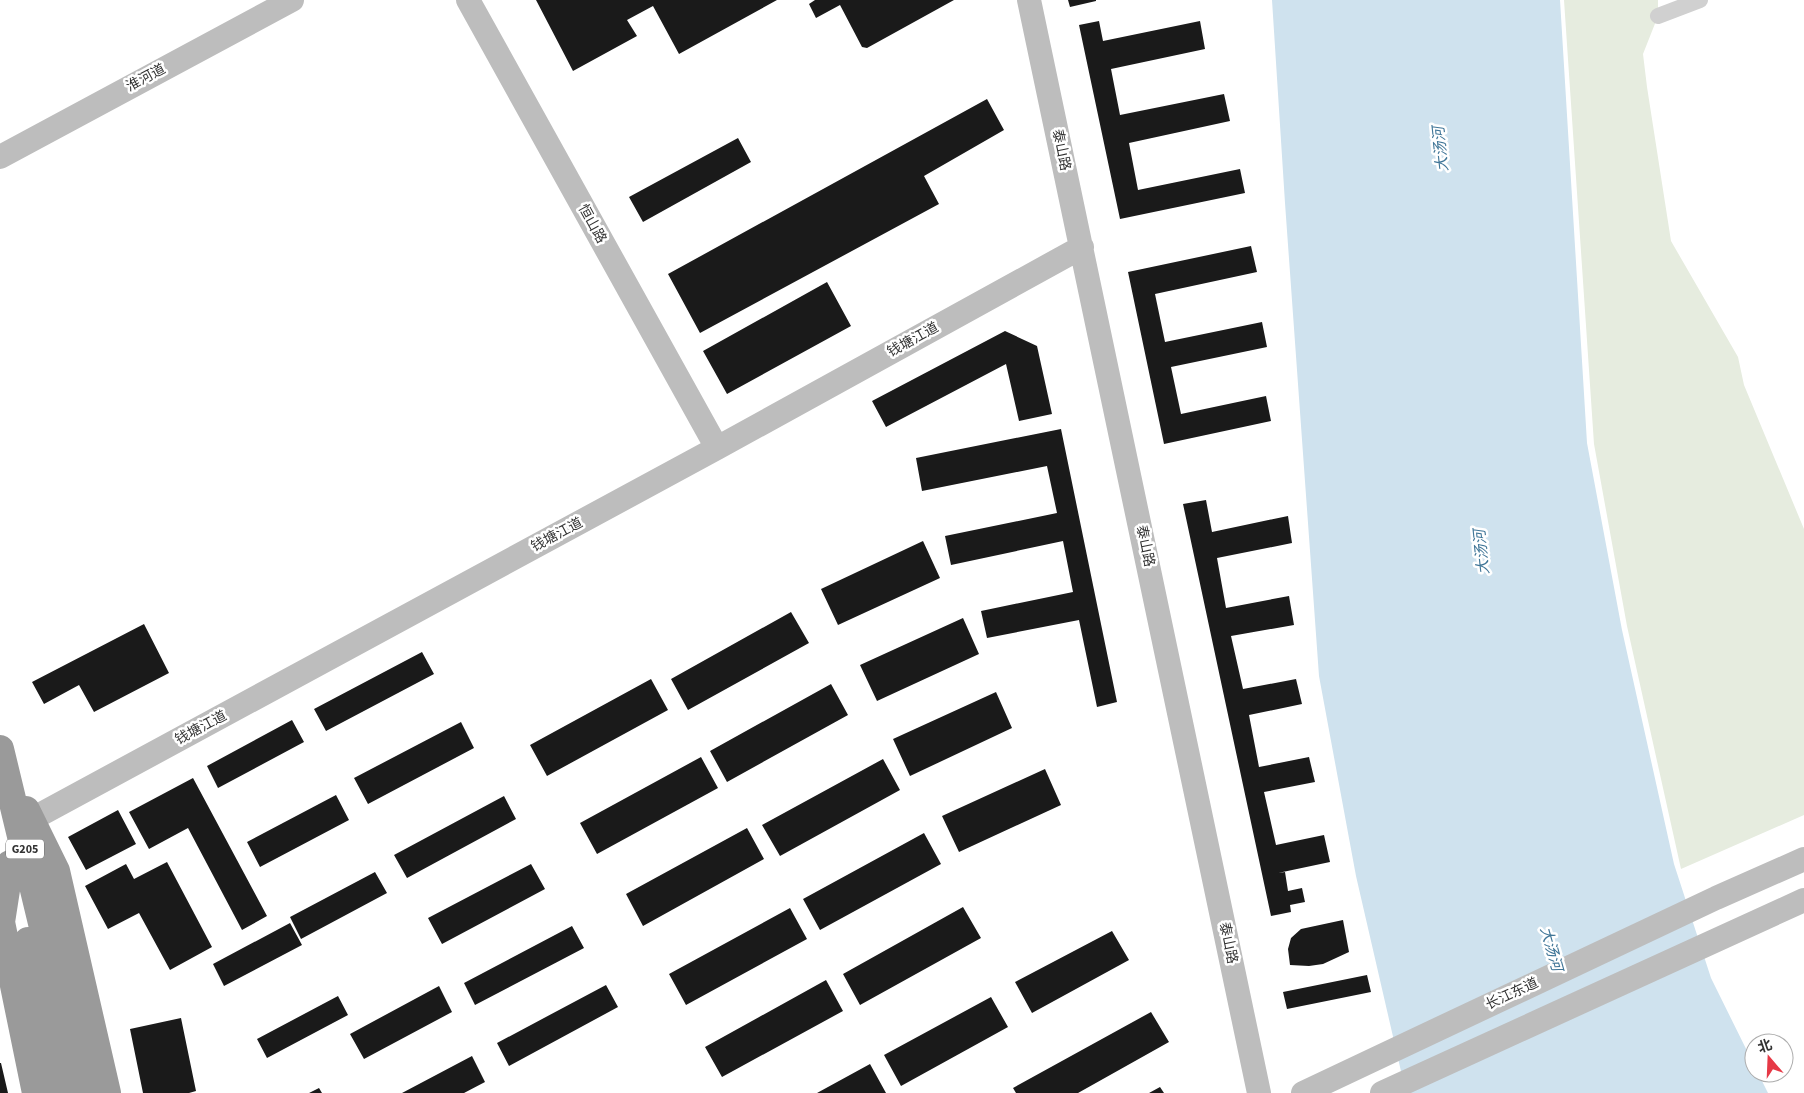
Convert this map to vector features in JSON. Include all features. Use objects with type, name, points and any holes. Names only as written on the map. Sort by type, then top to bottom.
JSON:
[{"type":"highway","points":[[3,761],[56,871],[107,1093]]},
{"type":"highway","name":"G205","points":[[3,761],[40,952],[56,1093]]},
{"type":"highway","name":"G205","points":[[0,823],[10,864],[40,952],[80,1093]]},
{"type":"highway","points":[[10,864],[1,922],[36,1093]]},
{"type":"street","name":"淮河道","points":[[0,157],[292,0]]},
{"type":"street","name":"恒山路","points":[[468,0],[717,448]]},
{"type":"street","name":"泰山路","points":[[1029,0],[1259,1093]]},
{"type":"street","points":[[1658,16],[1700,0]]},
{"type":"street","name":"钱塘江道","points":[[32,820],[717,448],[1082,247]]},
{"type":"street","name":"长江东道","points":[[1303,1093],[1716,898],[1804,859]]},
{"type":"street","points":[[1384,1092],[1804,900]]},
{"type":"shaded area","points":[[1564,0],[1658,0],[1658,16],[1643,54],[1671,241],[1738,357],[1744,385],[1804,529],[1804,815],[1681,869],[1627,626],[1594,444]]},
{"type":"water","name":"大汤河","points":[[1272,0],[1560,0],[1587,443],[1622,630],[1674,864],[1711,978],[1744,1045],[1744,1083],[1763,1083],[1768,1093],[1406,1093],[1356,876],[1319,676]]},
{"type":"building","points":[[536,0],[777,0],[679,54],[653,6],[627,20],[637,36],[573,71]]},
{"type":"building","points":[[815,0],[954,0],[867,48],[862,47],[840,5],[816,18],[809,4]]},
{"type":"building","points":[[1068,0],[1096,0],[1096,1],[1070,7]]},
{"type":"building","points":[[1099,21],[1103,41],[1200,21],[1205,49],[1111,69],[1120,115],[1224,94],[1230,121],[1129,143],[1138,190],[1240,169],[1245,193],[1120,219],[1079,25]]},
{"type":"building","points":[[987,99],[1004,130],[924,176],[939,204],[700,333],[668,274]]},
{"type":"building","points":[[738,138],[751,162],[643,222],[629,197]]},
{"type":"building","points":[[1251,246],[1257,272],[1155,294],[1165,342],[1262,322],[1267,347],[1171,367],[1181,414],[1266,396],[1271,421],[1164,444],[1128,272]]},
{"type":"building","points":[[827,282],[851,326],[727,394],[703,351]]},
{"type":"building","points":[[1005,331],[1037,346],[1052,414],[1019,421],[1006,364],[886,427],[872,401]]},
{"type":"building","points":[[1061,429],[1117,702],[1097,707],[1079,620],[987,638],[981,611],[1073,592],[1063,541],[951,565],[945,536],[1057,513],[1047,466],[922,491],[916,458]]},
{"type":"building","points":[[1206,500],[1212,532],[1288,516],[1292,543],[1217,558],[1226,608],[1289,596],[1294,625],[1231,636],[1243,689],[1296,679],[1302,704],[1249,715],[1259,767],[1309,757],[1315,782],[1264,792],[1276,845],[1324,835],[1330,862],[1278,873],[1285,872],[1288,891],[1302,888],[1305,902],[1290,905],[1291,912],[1271,916],[1183,504]]},
{"type":"building","points":[[923,541],[940,578],[838,625],[821,589]]},
{"type":"building","points":[[791,612],[809,643],[688,710],[671,679]]},
{"type":"building","points":[[963,618],[979,654],[877,701],[860,665]]},
{"type":"building","points":[[144,624],[169,673],[94,712],[79,685],[44,704],[32,682]]},
{"type":"building","points":[[422,652],[434,674],[326,731],[314,709]]},
{"type":"building","points":[[651,679],[668,710],[547,776],[530,745]]},
{"type":"building","points":[[831,684],[848,715],[727,782],[710,751]]},
{"type":"building","points":[[996,692],[1012,728],[910,776],[893,739]]},
{"type":"building","points":[[292,720],[304,742],[218,788],[207,766]]},
{"type":"building","points":[[461,722],[474,748],[368,804],[354,778]]},
{"type":"building","points":[[701,757],[718,788],[597,854],[580,823]]},
{"type":"building","points":[[883,759],[900,790],[780,856],[762,825]]},
{"type":"building","points":[[1045,769],[1061,805],[959,852],[942,816]]},
{"type":"building","points":[[193,778],[267,916],[242,930],[188,828],[149,849],[129,812]]},
{"type":"building","points":[[336,795],[349,820],[260,867],[247,842]]},
{"type":"building","points":[[504,796],[516,819],[407,878],[394,855]]},
{"type":"building","points":[[118,810],[136,844],[86,870],[68,837]]},
{"type":"building","points":[[747,828],[764,859],[643,926],[626,894]]},
{"type":"building","points":[[924,833],[941,864],[820,930],[803,899]]},
{"type":"building","points":[[167,862],[212,947],[170,970],[139,913],[108,929],[85,886],[126,864],[134,879]]},
{"type":"building","points":[[531,864],[545,889],[442,944],[428,918]]},
{"type":"building","points":[[375,872],[387,893],[301,939],[290,917]]},
{"type":"building","points":[[963,907],[981,938],[860,1005],[843,974]]},
{"type":"building","points":[[790,908],[807,939],[686,1005],[669,974]]},
{"type":"building","points":[[1343,920],[1349,952],[1323,964],[1309,966],[1290,965],[1288,949],[1291,938],[1301,929]]},
{"type":"building","points":[[290,923],[302,945],[224,986],[213,964]]},
{"type":"building","points":[[572,926],[584,948],[475,1005],[464,983]]},
{"type":"building","points":[[1112,931],[1129,960],[1032,1013],[1015,982]]},
{"type":"building","points":[[1367,975],[1371,992],[1287,1009],[1283,992]]},
{"type":"building","points":[[826,980],[843,1011],[722,1077],[705,1047]]},
{"type":"building","points":[[606,985],[618,1007],[509,1066],[497,1043]]},
{"type":"building","points":[[439,986],[452,1012],[364,1059],[350,1034]]},
{"type":"building","points":[[338,996],[348,1015],[267,1058],[257,1039]]},
{"type":"building","points":[[991,997],[1008,1027],[901,1086],[884,1055]]},
{"type":"building","points":[[1151,1012],[1169,1042],[1078,1093],[1016,1093],[1013,1088]]},
{"type":"building","points":[[181,1018],[196,1091],[189,1093],[143,1093],[130,1029]]},
{"type":"building","points":[[472,1056],[485,1082],[464,1093],[402,1093]]},
{"type":"building","points":[[1,1063],[8,1093],[0,1093]]},
{"type":"building","points":[[870,1064],[886,1093],[817,1093]]},
{"type":"building","points":[[1160,1087],[1164,1093],[1149,1093]]},
{"type":"building","points":[[319,1088],[322,1093],[309,1093]]}]
